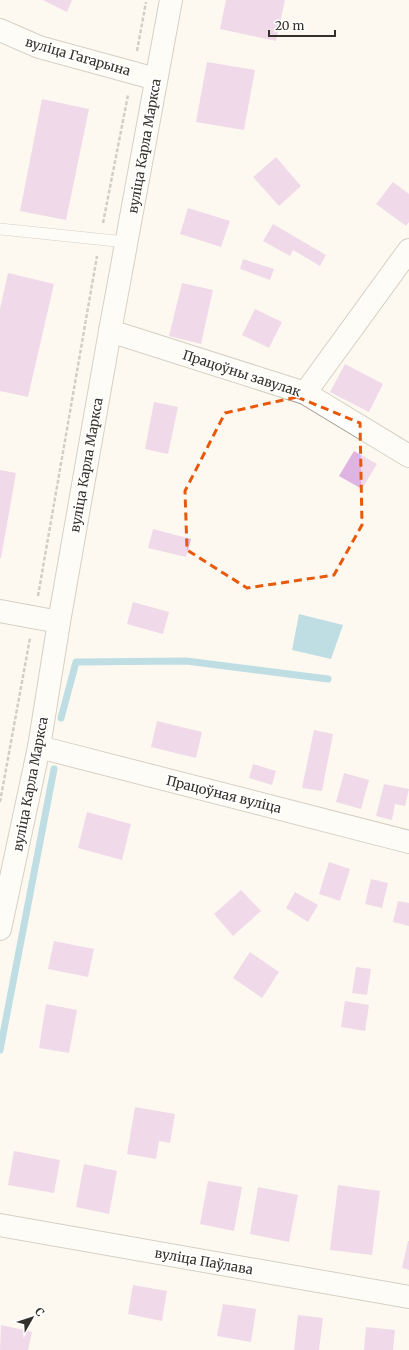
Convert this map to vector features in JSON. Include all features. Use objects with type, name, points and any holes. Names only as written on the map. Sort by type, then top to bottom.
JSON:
[{"type":"street","name":"вуліца Карла Маркса","points":[[0,929],[39,747],[59,622],[110,331],[171,0]]},
{"type":"street","name":"вуліца Гагарына","points":[[0,30],[40,47],[156,79]]},
{"type":"street","points":[[305,393],[409,250]]},
{"type":"street","name":"Працоўны завулак","points":[[110,331],[305,393],[409,456]]},
{"type":"street","points":[[0,611],[59,622]]},
{"type":"street","name":"Працоўная вуліца","points":[[39,747],[409,842]]},
{"type":"street","name":"вуліца Паўлава","points":[[0,1225],[409,1297]]},
{"type":"lane","points":[[0,228],[126,242]]},
{"type":"path","points":[[0,802],[100,239],[146,0]]},
{"type":"highlighted area","points":[[297,397],[360,423],[362,525],[334,575],[247,588],[187,550],[185,491],[225,413]]},
{"type":"water","points":[[299,614],[343,625],[331,659],[292,650]]},
{"type":"building","points":[[43,0],[72,0],[67,12]]},
{"type":"building","points":[[226,0],[285,0],[276,41],[220,29]]},
{"type":"building","points":[[207,62],[255,70],[244,130],[196,122]]},
{"type":"building","points":[[42,99],[89,109],[66,220],[20,211]]},
{"type":"building","points":[[276,157],[301,186],[279,206],[253,177]]},
{"type":"building","points":[[393,182],[409,194],[409,222],[406,226],[376,204]]},
{"type":"building","points":[[188,208],[230,221],[221,247],[180,234]]},
{"type":"building","points":[[273,224],[326,255],[320,266],[293,250],[290,256],[263,241]]},
{"type":"building","points":[[243,259],[274,269],[270,280],[240,269]]},
{"type":"building","points":[[8,273],[54,284],[28,397],[0,391],[0,309]]},
{"type":"building","points":[[182,283],[213,290],[201,344],[169,336]]},
{"type":"building","points":[[255,309],[282,322],[269,348],[242,335]]},
{"type":"building","points":[[345,364],[383,384],[369,412],[330,392]]},
{"type":"building","points":[[154,402],[178,407],[168,454],[145,449]]},
{"type":"building","points":[[354,451],[377,464],[362,489],[339,476]]},
{"type":"building","points":[[0,470],[16,473],[1,558],[0,558]]},
{"type":"building","points":[[153,529],[191,539],[186,557],[148,548]]},
{"type":"building","points":[[133,602],[169,612],[163,634],[127,624]]},
{"type":"building","points":[[157,721],[202,732],[196,758],[151,747]]},
{"type":"building","points":[[314,730],[333,734],[322,791],[302,788]]},
{"type":"building","points":[[253,764],[276,771],[272,785],[249,778]]},
{"type":"building","points":[[344,773],[369,780],[361,809],[336,802]]},
{"type":"building","points":[[384,784],[409,789],[405,806],[395,804],[392,820],[376,816]]},
{"type":"building","points":[[87,812],[131,824],[122,860],[78,848]]},
{"type":"building","points":[[329,862],[350,869],[340,901],[319,894]]},
{"type":"building","points":[[371,879],[388,883],[382,908],[365,904]]},
{"type":"building","points":[[241,890],[261,911],[233,936],[214,914]]},
{"type":"building","points":[[295,892],[318,905],[308,922],[286,908]]},
{"type":"building","points":[[398,901],[409,903],[409,926],[393,922]]},
{"type":"building","points":[[54,941],[94,949],[88,977],[48,969]]},
{"type":"building","points":[[250,952],[279,972],[262,998],[233,978]]},
{"type":"building","points":[[356,967],[371,969],[367,995],[352,993]]},
{"type":"building","points":[[345,1001],[369,1005],[365,1031],[341,1027]]},
{"type":"building","points":[[46,1004],[77,1010],[69,1053],[39,1048]]},
{"type":"building","points":[[135,1107],[175,1114],[170,1143],[159,1141],[156,1159],[127,1154]]},
{"type":"building","points":[[14,1151],[60,1160],[54,1193],[8,1185]]},
{"type":"building","points":[[84,1164],[117,1171],[109,1214],[76,1207]]},
{"type":"building","points":[[208,1181],[242,1187],[234,1231],[200,1224]]},
{"type":"building","points":[[338,1185],[380,1191],[372,1255],[330,1250]]},
{"type":"building","points":[[258,1187],[298,1195],[289,1242],[250,1234]]},
{"type":"building","points":[[409,1241],[409,1270],[402,1268]]},
{"type":"building","points":[[133,1285],[167,1291],[162,1321],[128,1314]]},
{"type":"building","points":[[223,1304],[256,1309],[251,1342],[217,1336]]},
{"type":"building","points":[[298,1315],[323,1318],[319,1350],[294,1350]]},
{"type":"building","points":[[1,1325],[32,1332],[28,1350],[0,1350]]},
{"type":"building","points":[[366,1327],[395,1330],[393,1350],[364,1350]]},
{"type":"waterway","points":[[61,718],[76,662],[186,661],[328,679]]},
{"type":"waterway","points":[[0,1050],[54,769]]}]
